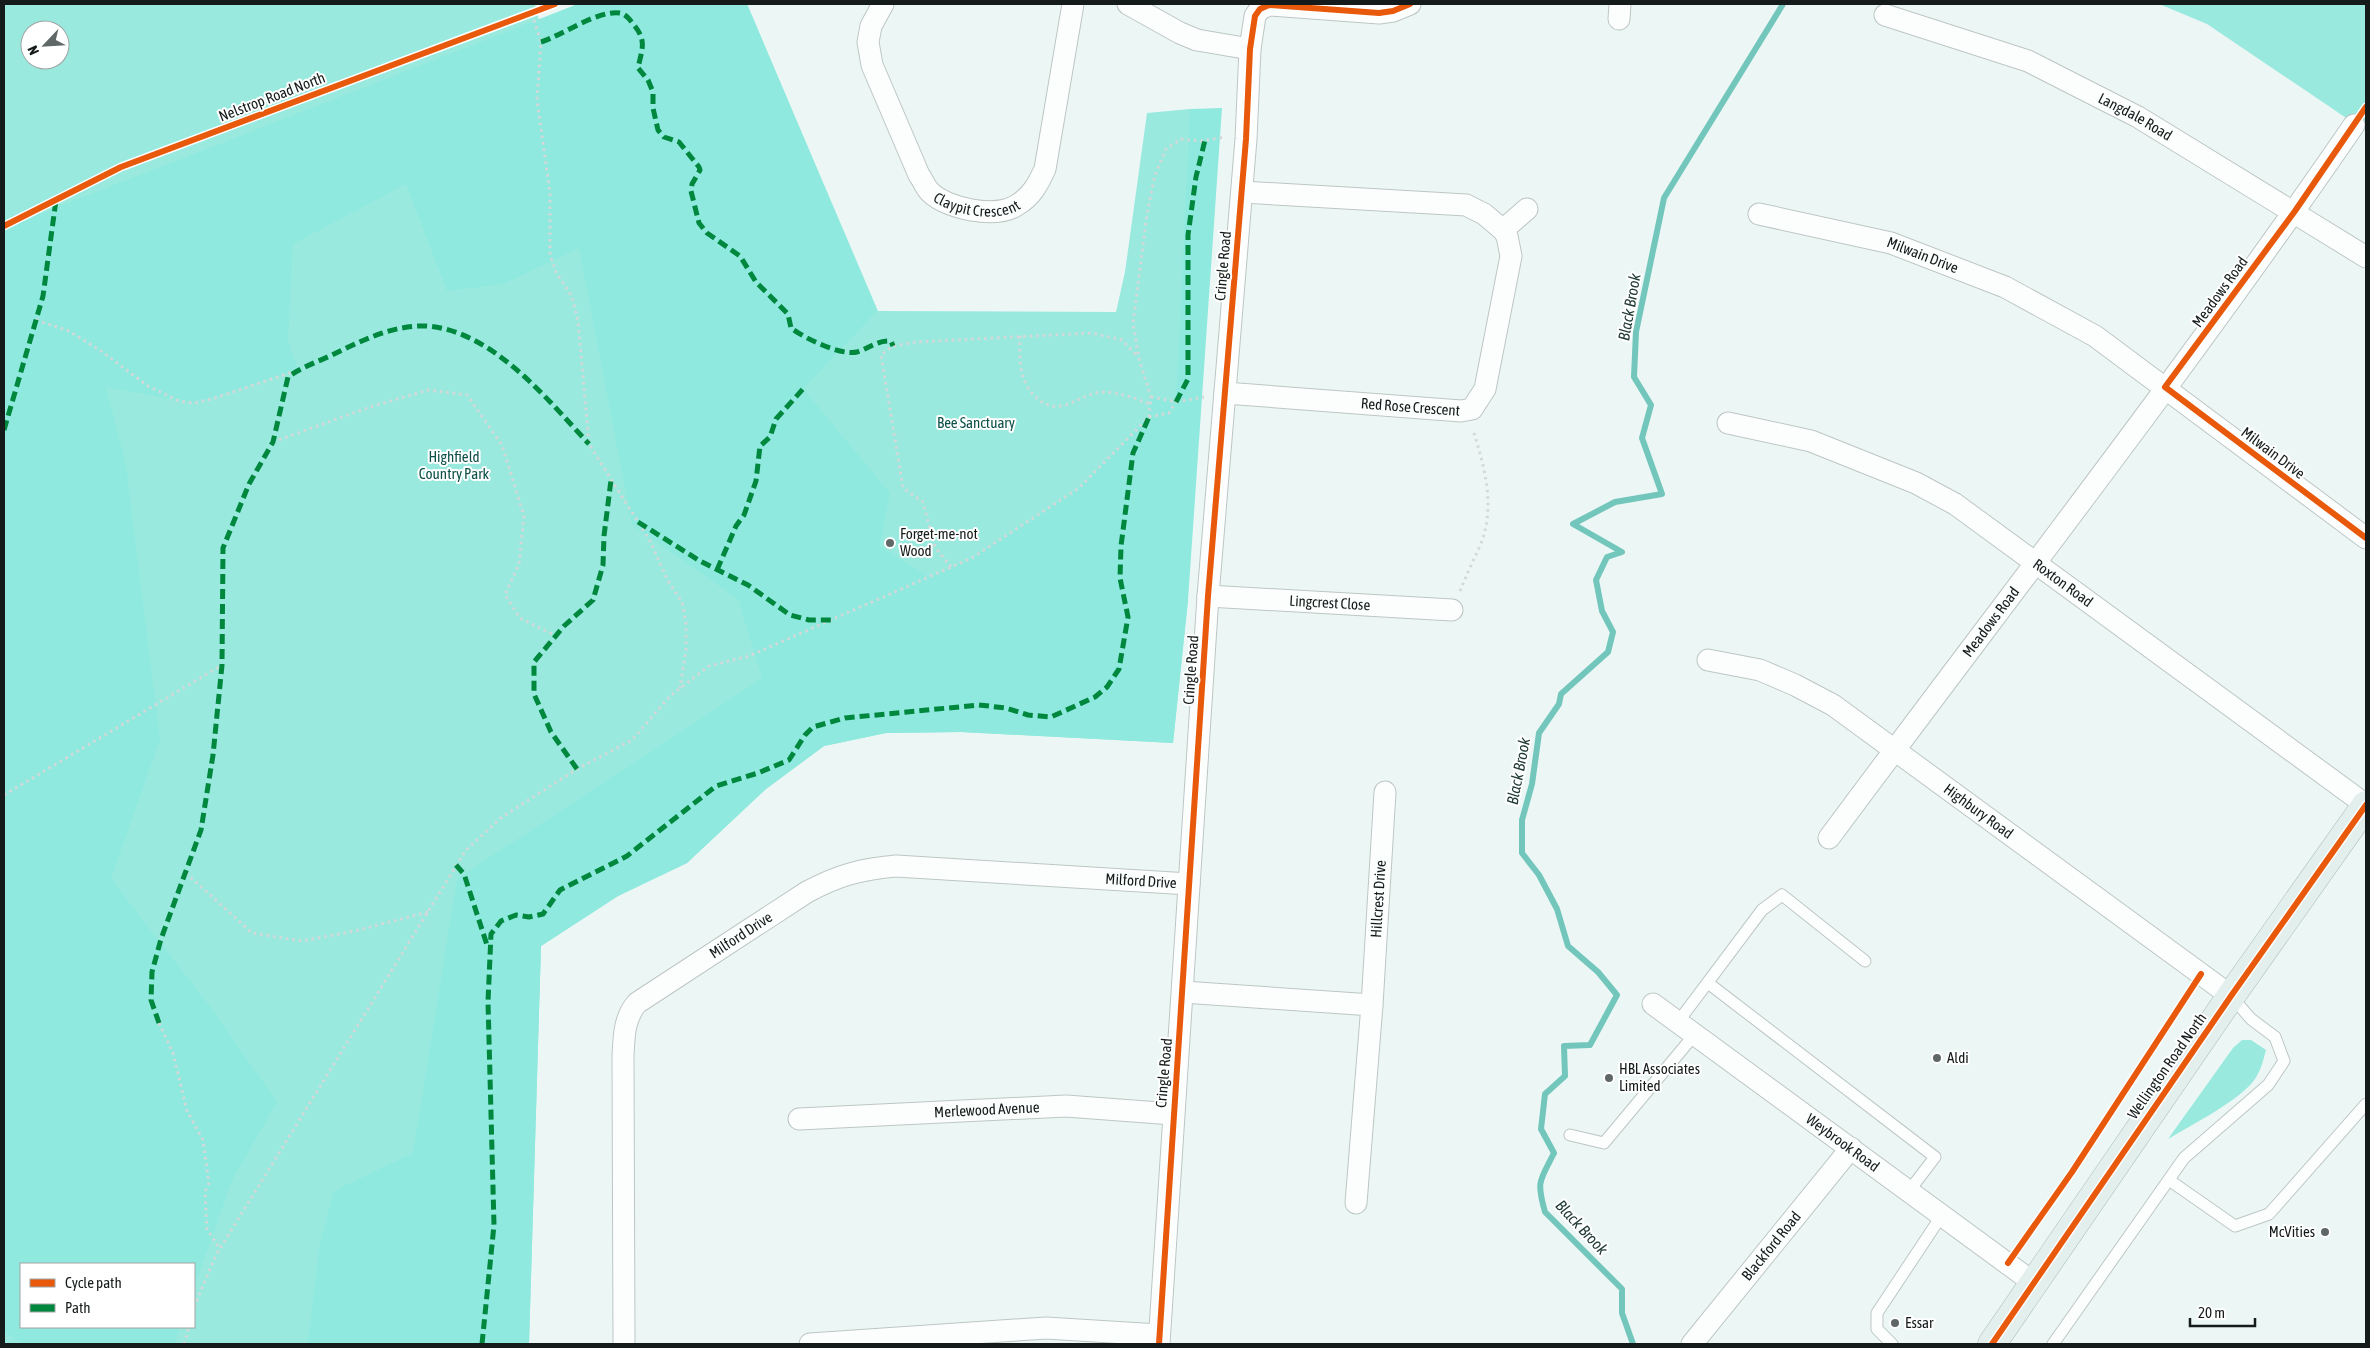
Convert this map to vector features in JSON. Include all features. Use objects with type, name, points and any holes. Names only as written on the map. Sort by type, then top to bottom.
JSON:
[{"type":"highway","name":"Wellington Road North","points":[[1992,1344],[2231,996],[2366,805]]},
{"type":"street","name":"Claypit Crescent","points":[[883,4],[871,26],[868,42],[872,64],[919,175],[929,191],[947,204],[970,210],[1002,211],[1016,206],[1027,198],[1037,186],[1045,169],[1072,4]]},
{"type":"street","points":[[1128,4],[1188,36],[1250,49]]},
{"type":"street","name":"Cringle Road","points":[[1159,1339],[1208,596],[1215,395],[1242,192],[1250,49],[1255,16],[1260,9],[1269,5],[1379,13],[1393,11],[1410,4]]},
{"type":"street","name":"Langdale Road","points":[[1886,14],[2028,61],[2138,117],[2366,257]]},
{"type":"street","name":"Meadows Road","points":[[1830,838],[2294,212],[2354,125]]},
{"type":"street","points":[[1242,192],[1466,205],[1484,214],[1504,230],[1527,209]]},
{"type":"street","name":"Milwain Drive","points":[[1759,214],[1891,243],[2005,287],[2095,336],[2366,538]]},
{"type":"street","name":"Red Rose Crescent","points":[[1215,395],[1472,409],[1485,389],[1511,256],[1504,230]]},
{"type":"street","name":"Roxton Road","points":[[1728,423],[1811,440],[1916,482],[1955,504],[2366,805]]},
{"type":"street","name":"Lingcrest Close","points":[[1208,596],[1452,610]]},
{"type":"street","name":"Highbury Road","points":[[1708,660],[1760,670],[1834,705],[2231,996]]},
{"type":"street","name":"Hillcrest Drive","points":[[1356,1203],[1372,1005],[1385,792]]},
{"type":"street","name":"Milford Drive","points":[[624,1344],[623,1056],[624,1034],[629,1012],[637,1003],[807,892],[836,877],[865,868],[896,866],[1190,884]]},
{"type":"street","points":[[1183,992],[1372,1005]]},
{"type":"street","name":"Weybrook Road","points":[[1652,1004],[2034,1283]]},
{"type":"street","name":"Merlewood Avenue","points":[[799,1119],[1066,1106],[1174,1114]]},
{"type":"street","name":"Blackford Road","points":[[1692,1344],[1851,1148]]},
{"type":"street","points":[[810,1344],[1046,1328],[1159,1339]]},
{"type":"lane","points":[[1570,1135],[1604,1143],[1687,1028],[1708,983],[1762,910],[1782,895],[1865,961]]},
{"type":"lane","points":[[1708,983],[1935,1157],[1909,1191]]},
{"type":"lane","points":[[2053,1344],[2184,1158],[2268,1084],[2284,1061],[2275,1036],[2252,1019],[2231,996]]},
{"type":"lane","points":[[2169,1180],[2235,1226],[2269,1214],[2366,1104]]},
{"type":"lane","points":[[1892,1344],[1877,1329],[1877,1313],[1942,1215]]},
{"type":"path","points":[[523,17],[540,10]]},
{"type":"path","points":[[532,14],[541,42],[537,100],[550,193],[550,255],[556,272],[572,297],[578,321],[589,444],[650,541],[668,581],[682,602],[686,651],[680,689]]},
{"type":"path","points":[[1148,417],[1150,397],[1133,323],[1147,214],[1155,175],[1166,150],[1181,139],[1246,139]]},
{"type":"path","points":[[36,320],[69,331],[101,351],[148,386],[179,401],[194,403],[215,398],[298,370]]},
{"type":"path","points":[[952,567],[935,547],[923,502],[903,488],[881,355],[893,346],[917,342],[1091,333],[1122,340],[1140,360]]},
{"type":"path","points":[[1020,336],[1023,375],[1034,396],[1044,405],[1053,407],[1065,405],[1086,395],[1104,392],[1124,395],[1150,404]]},
{"type":"path","points":[[272,442],[370,407],[428,390],[467,395],[502,445],[524,516],[520,564],[505,595],[520,618],[556,636]]},
{"type":"path","points":[[1150,397],[1176,402],[1215,395]]},
{"type":"path","points":[[195,1305],[220,1249],[466,850],[502,817],[577,769],[632,740],[670,696],[709,666],[749,656],[972,558],[1079,488],[1148,417],[1169,413],[1176,402]]},
{"type":"path","points":[[1452,610],[1480,545],[1488,503],[1485,471],[1468,410]]},
{"type":"path","points":[[4,795],[222,665]]},
{"type":"path","points":[[186,873],[252,933],[302,940],[355,931],[428,912]]},
{"type":"path","points":[[159,1023],[173,1053],[187,1111],[203,1140],[209,1183],[206,1192],[207,1230],[220,1249]]},
{"type":"path","points":[[184,1344],[189,1328]]},
{"type":"green space","name":"Highfield Country Park","points":[[4,4],[535,4],[539,20],[578,4],[747,4],[878,311],[1116,312],[1125,272],[1147,113],[1190,109],[1188,600],[1173,743],[961,732],[886,733],[824,746],[766,789],[687,863],[618,896],[541,946],[529,1344],[4,1344]]},
{"type":"green space","points":[[2159,4],[2366,4],[2366,127],[2364,130],[2207,24]]},
{"type":"green space","points":[[2242,1040],[2251,1040],[2266,1050],[2255,1079],[2228,1103],[2168,1139],[2233,1048]]},
{"type":"shaded area","points":[[578,4],[747,4],[877,311],[803,389],[890,493],[880,546],[929,577],[972,558],[1079,488],[1148,417],[1151,397],[1176,402],[1190,109],[1222,108],[1188,600],[1173,743],[961,732],[886,733],[824,746],[766,789],[687,863],[618,896],[541,946],[529,1344],[308,1344],[319,1247],[334,1191],[413,1153],[457,879],[762,678],[738,599],[632,525],[579,248],[503,284],[447,291],[406,184],[293,244],[288,341],[298,370],[194,403],[106,387],[126,465],[160,739],[111,879],[208,1004],[277,1102],[232,1180],[195,1285],[195,1263],[20,1263],[20,1328],[180,1328],[174,1344],[22,1344],[4,1332],[4,228]]},
{"type":"waterway","name":"Black Brook","points":[[1633,1344],[1622,1313],[1622,1289],[1545,1212],[1542,1201],[1541,1181],[1554,1153],[1541,1129],[1545,1094],[1565,1076],[1564,1046],[1590,1045],[1617,995],[1598,972],[1568,946],[1557,909],[1539,875],[1522,853],[1522,820],[1532,784],[1539,733],[1559,704],[1561,694],[1608,652],[1613,632],[1602,611],[1596,580],[1607,557],[1622,552],[1573,524],[1615,502],[1662,494],[1642,438],[1651,405],[1634,377],[1636,332],[1664,198],[1783,4]]},
{"type":"marked path","points":[[541,42],[601,15],[620,13],[626,16],[641,36],[642,50],[638,68],[648,80],[653,92],[653,108],[658,130],[664,137],[679,142],[699,167],[700,170],[692,184],[691,191],[699,223],[707,233],[740,256],[756,282],[788,314],[791,328],[797,332],[833,349],[850,353],[886,341],[891,341],[893,346]]},
{"type":"marked path","points":[[1176,402],[1188,379],[1188,235],[1196,177],[1205,140]]},
{"type":"marked path","points":[[4,430],[43,296],[56,200]]},
{"type":"marked path","points":[[159,1023],[151,1000],[152,972],[161,939],[201,830],[213,755],[222,665],[223,548],[249,484],[273,442],[288,377],[304,367],[354,344],[389,331],[413,326],[450,330],[496,353],[536,388],[589,444]]},
{"type":"marked path","points":[[717,570],[736,526],[744,515],[756,481],[760,446],[770,437],[776,419],[803,389]]},
{"type":"marked path","points":[[482,1344],[494,1225],[488,1002],[491,934],[501,921],[516,915],[529,917],[543,914],[560,890],[627,856],[716,786],[758,773],[789,760],[805,735],[813,727],[845,718],[979,705],[1006,708],[1028,715],[1051,717],[1095,697],[1107,687],[1119,669],[1128,617],[1120,578],[1121,546],[1133,453],[1149,417]]},
{"type":"marked path","points":[[577,769],[551,732],[534,694],[534,662],[564,626],[593,600],[603,565],[604,536],[611,480]]},
{"type":"marked path","points":[[638,522],[700,561],[748,585],[790,615],[809,620],[831,620]]},
{"type":"marked path","points":[[456,865],[464,874],[488,948]]},
{"type":"cycle path","name":"Nelstrop Road North","points":[[4,226],[121,167],[555,4]]},
{"type":"cycle path","points":[[1159,1344],[1208,596],[1246,139],[1250,49],[1255,16],[1260,9],[1269,5],[1379,13],[1393,11],[1410,4]]},
{"type":"cycle path","points":[[2366,107],[2295,211],[2165,387],[2366,538]]},
{"type":"cycle path","points":[[1992,1344],[2231,996],[2366,805]]},
{"type":"cycle path","points":[[2008,1263],[2072,1172],[2201,974]]},
{"type":"place","name":"Forget-me-not Wood","points":[[890,543]]},
{"type":"place","name":"Aldi","points":[[1937,1058]]},
{"type":"place","name":"HBL Associates Limited","points":[[1609,1078]]},
{"type":"place","name":"McVities","points":[[2325,1232]]},
{"type":"place","name":"Essar","points":[[1895,1323]]},
{"type":"park label","name":"Bee Sanctuary","points":[[976,423]]}]
